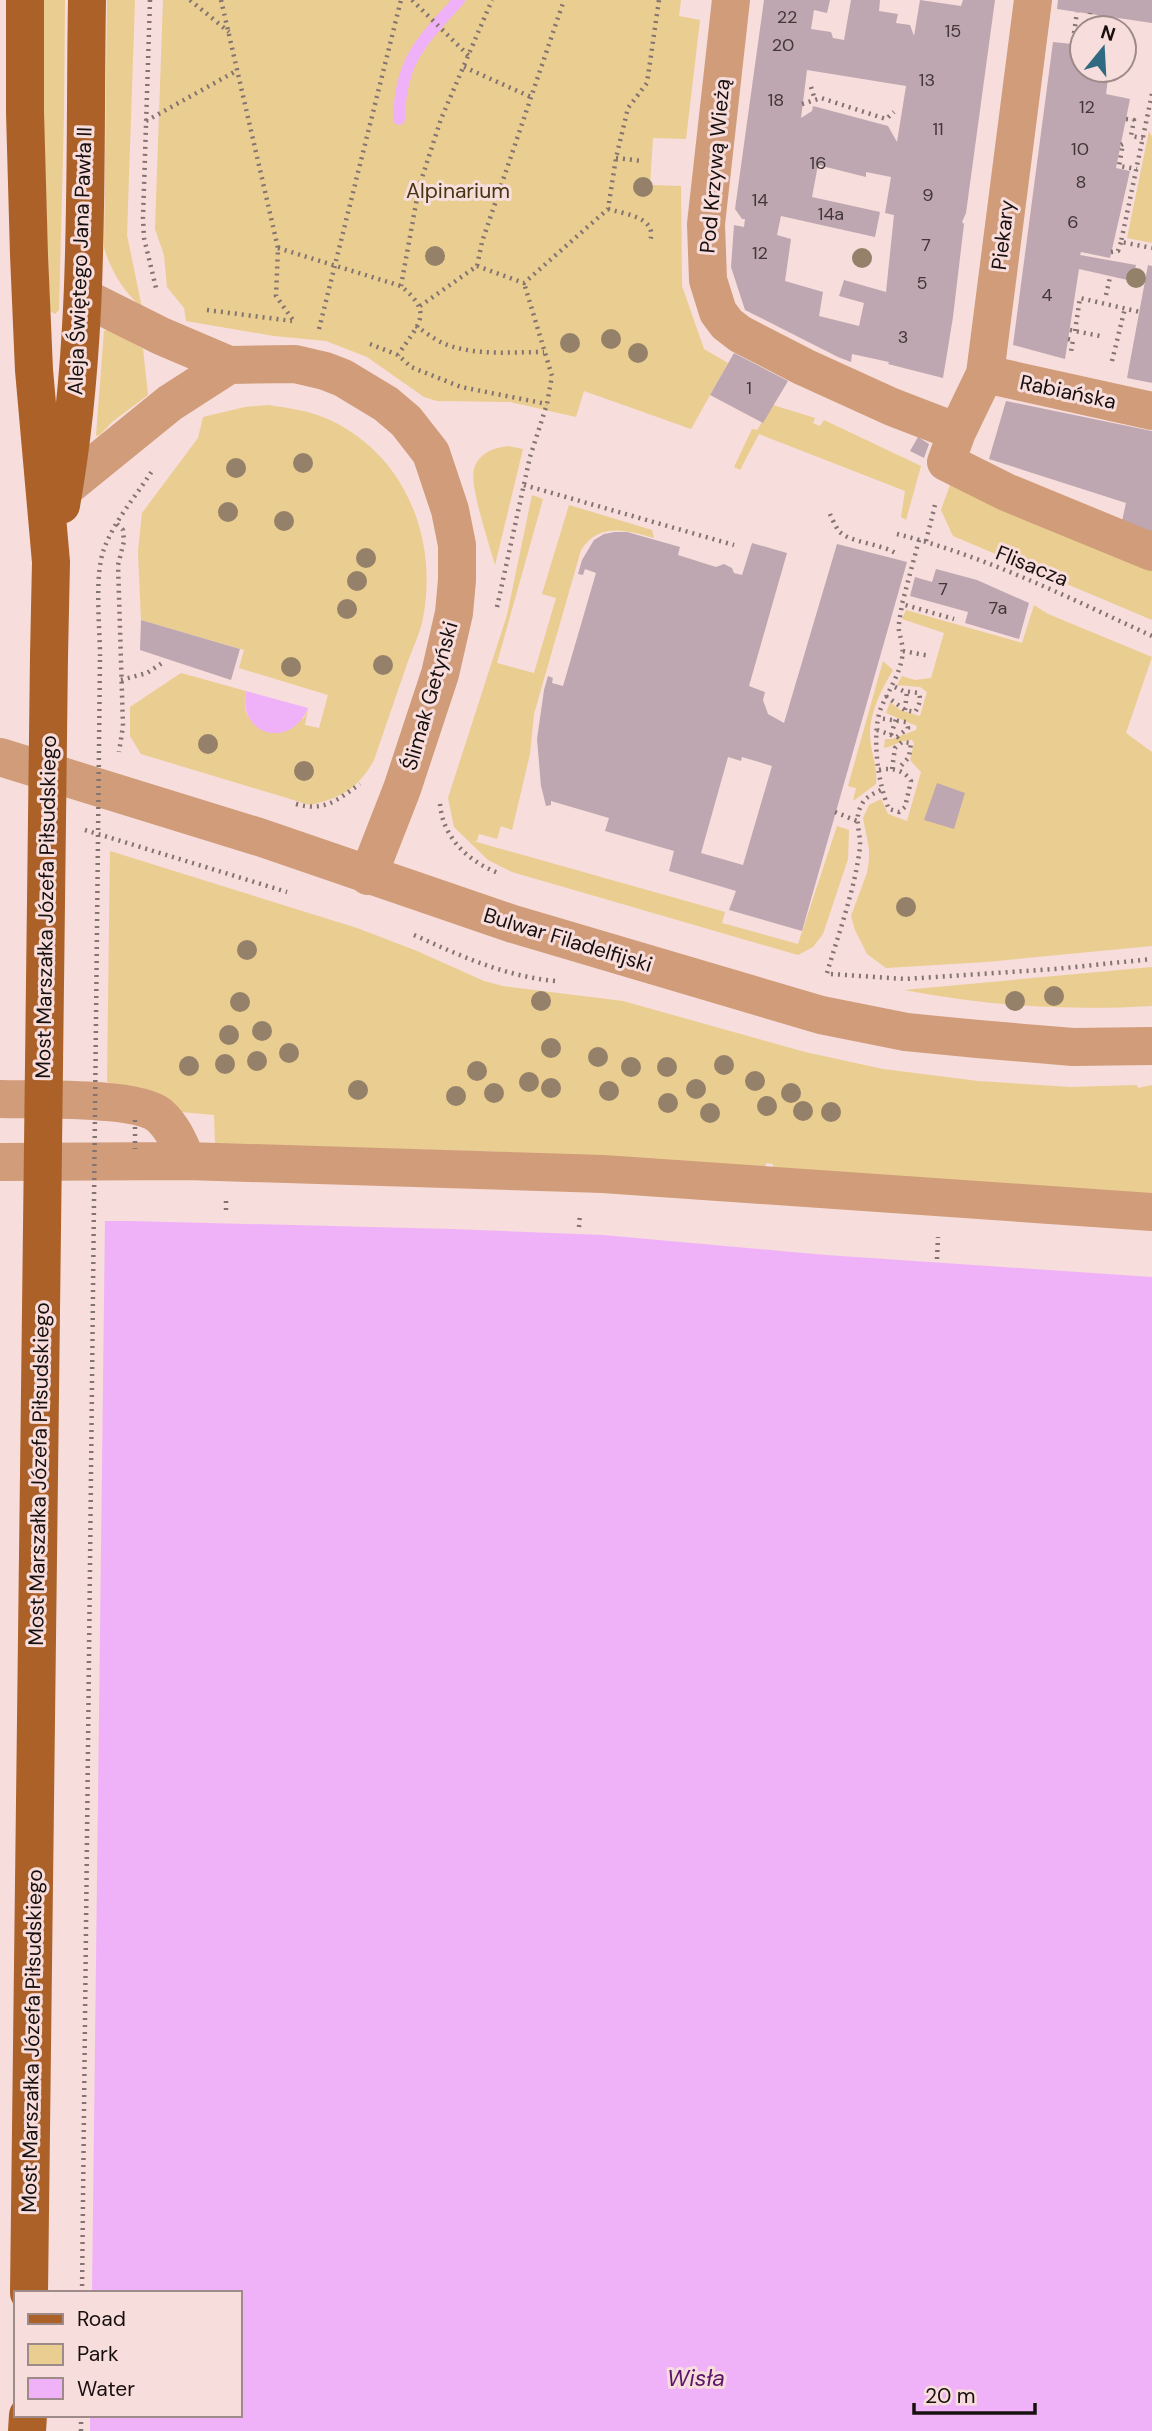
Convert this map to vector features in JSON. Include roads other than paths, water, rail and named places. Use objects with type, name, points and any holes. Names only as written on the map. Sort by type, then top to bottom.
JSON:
[{"type":"main road","name":"Aleja Świętego Jana Pawła II","points":[[25,0],[25,112],[34,370],[51,562],[49,656]]},
{"type":"main road","name":"Aleja Świętego Jana Pawła II","points":[[51,562],[64,489],[79,367],[83,297],[87,0]]},
{"type":"main road","name":"Most Marszałka Józefa Piłsudskiego","points":[[29,2291],[49,656]]},
{"type":"street","name":"Pod Krzywą Wieżą","points":[[731,0],[706,225],[708,280],[718,312],[727,324],[740,334],[804,368],[892,407],[947,462],[1006,492],[1152,552]]},
{"type":"street","name":"Piekary","points":[[947,462],[985,374],[1033,0]]},
{"type":"street","name":"Ślimak Getyński","points":[[83,297],[229,365],[295,364],[334,374],[360,386],[386,404],[406,421],[431,453],[450,510],[457,545],[454,613],[440,674],[402,789],[368,876]]},
{"type":"street","points":[[64,489],[170,402],[229,365]]},
{"type":"street","name":"Rabiańska","points":[[985,374],[1152,411]]},
{"type":"street","name":"Bulwar Filadelfijski","points":[[0,758],[259,837],[526,928],[821,1015],[906,1032],[978,1039],[1073,1047],[1152,1046]]},
{"type":"street","points":[[0,1098],[123,1102],[149,1109],[167,1124],[187,1161]]},
{"type":"street","points":[[0,1162],[187,1161],[603,1174],[1152,1212]]},
{"type":"water","points":[[246,691],[308,708],[300,721],[290,729],[279,733],[267,732],[249,719],[245,706]]},
{"type":"water","name":"Wisła","points":[[0,1221],[130,1221],[603,1235],[826,1255],[1152,1277],[1152,2431],[0,2431]]},
{"type":"waterway","points":[[399,119],[400,99],[409,66],[424,40],[459,0]]},
{"type":"park label","name":"Alpinarium","points":[[458,191]]}]
